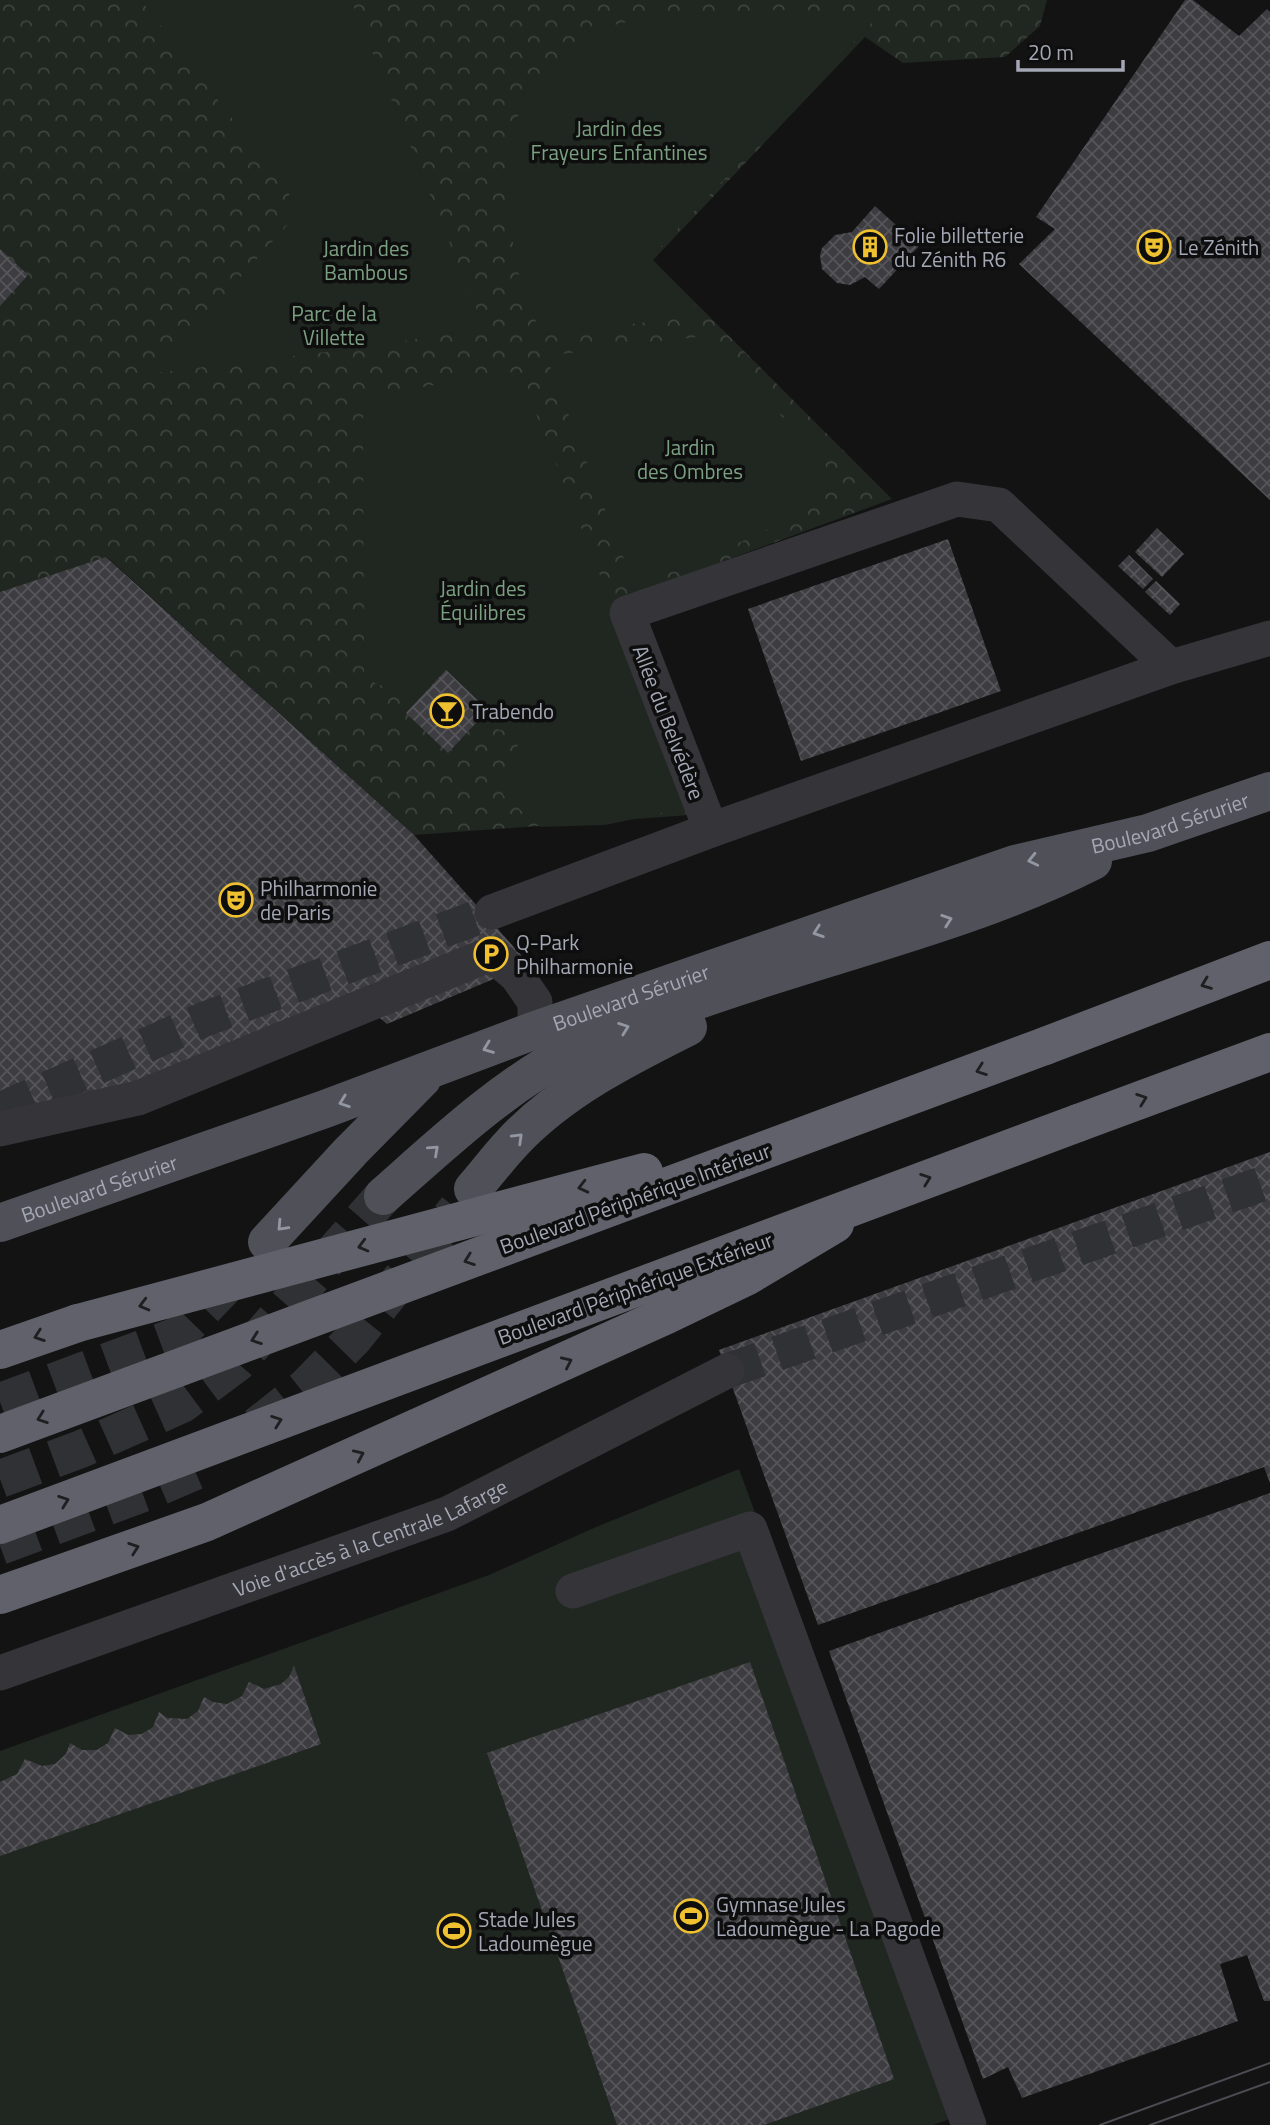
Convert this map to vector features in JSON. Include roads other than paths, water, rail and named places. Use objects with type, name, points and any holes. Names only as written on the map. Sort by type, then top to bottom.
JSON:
[{"type":"highway","name":"Boulevard Périphérique Intérieur","points":[[0,1434],[1270,960]]},
{"type":"highway","name":"Boulevard Périphérique Extérieur","points":[[0,1525],[1270,1052]]},
{"type":"highway","points":[[0,1350],[78,1323],[520,1203],[839,1122]]},
{"type":"highway","points":[[0,1595],[207,1522],[530,1379],[746,1277],[882,1196]]},
{"type":"main road","name":"Boulevard Sérurier","points":[[0,1223],[535,1030],[1015,864],[1148,834],[1270,791]]},
{"type":"main road","points":[[383,1196],[462,1126],[537,1072],[573,1050],[718,993],[883,942],[1045,885],[1148,834]]},
{"type":"main road","points":[[473,1189],[513,1142],[549,1110],[624,1059],[714,1014],[883,942]]},
{"type":"main road","points":[[267,1242],[430,1070]]},
{"type":"lane","name":"Allée du Belvédère","points":[[711,830],[627,613],[957,499],[999,505],[1171,667]]},
{"type":"lane","points":[[492,912],[711,830],[1171,667],[1270,638]]},
{"type":"lane","points":[[0,1129],[138,1098],[491,954],[517,976],[535,1002],[535,1030]]},
{"type":"lane","points":[[0,1110],[138,1098]]},
{"type":"lane","name":"Voie d'accès à la Centrale Lafarge","points":[[0,1673],[447,1514],[727,1371]]},
{"type":"lane","points":[[573,1591],[750,1530],[969,2125]]},
{"type":"tunnel","points":[[0,1110],[205,1019],[492,912]]},
{"type":"tunnel","points":[[727,1371],[1270,1181]]},
{"type":"tunnel","points":[[0,1479],[81,1449],[182,1404],[237,1363],[383,1196]]},
{"type":"tunnel","points":[[257,1426],[305,1388],[354,1338],[457,1209]]},
{"type":"tunnel","points":[[0,1402],[177,1336],[239,1272]]},
{"type":"tunnel","points":[[0,1546],[151,1490],[207,1466]]},
{"type":"tram line","points":[[1100,2125],[1270,2063]]},
{"type":"tram line","points":[[1150,2125],[1270,2082]]},
{"type":"place","name":"Folie billetterie du Zénith R6","points":[[870,247]]},
{"type":"place","name":"Le Zénith","points":[[1154,247]]},
{"type":"place","name":"Trabendo","points":[[447,711]]},
{"type":"place","name":"Philharmonie de Paris","points":[[236,900]]},
{"type":"place","name":"Q-Park Philharmonie","points":[[491,954]]},
{"type":"place","name":"Gymnase Jules Ladoumègue - La Pagode","points":[[691,1916]]},
{"type":"place","name":"Stade Jules Ladoumègue","points":[[454,1931]]},
{"type":"park label","name":"Jardin des Frayeurs Enfantines","points":[[619,140]]},
{"type":"park label","name":"Jardin des Bambous","points":[[366,260]]},
{"type":"park label","name":"Parc de la Villette","points":[[334,325]]},
{"type":"park label","name":"Jardin des Ombres","points":[[690,459]]},
{"type":"park label","name":"Jardin des Équilibres","points":[[483,600]]}]
